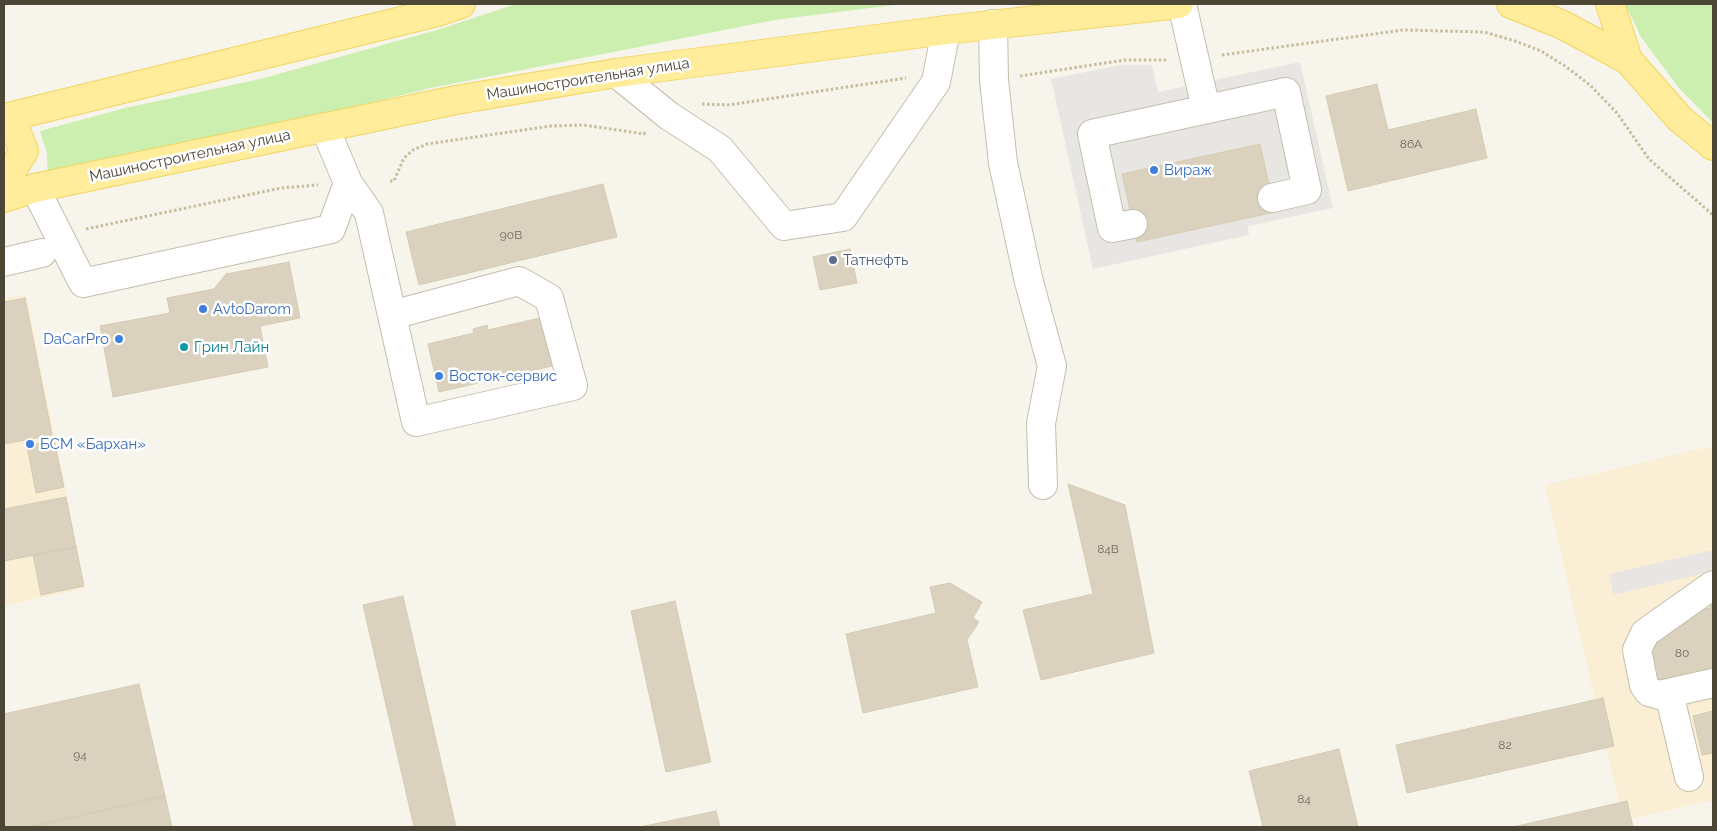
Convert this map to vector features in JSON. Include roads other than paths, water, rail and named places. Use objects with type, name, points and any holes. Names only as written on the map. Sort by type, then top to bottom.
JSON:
[{"type":"main road","points":[[4,118],[461,4]]},
{"type":"main road","name":"Машиностроительная улица","points":[[4,198],[35,188],[456,100],[616,74],[946,30],[1181,4]]},
{"type":"main road","points":[[1512,4],[1563,25],[1628,60],[1680,119],[1713,146]]},
{"type":"main road","points":[[1610,4],[1628,60]]},
{"type":"main road","points":[[4,129],[16,131],[24,151],[4,183]]},
{"type":"lane","points":[[1181,4],[1206,109]]},
{"type":"lane","points":[[993,24],[994,80],[1003,163],[1030,282],[1052,366],[1041,422],[1043,485]]},
{"type":"lane","points":[[616,74],[669,116],[720,149],[784,226],[843,217],[936,82],[946,30]]},
{"type":"lane","points":[[1133,224],[1112,228],[1092,134],[1286,92],[1307,190],[1272,198]]},
{"type":"lane","points":[[325,128],[348,183],[369,213],[416,422],[573,386],[549,298],[519,281],[392,315]]},
{"type":"lane","points":[[35,188],[83,283],[331,229],[348,183]]},
{"type":"lane","points":[[4,262],[42,254]]},
{"type":"lane","points":[[1713,585],[1645,633],[1639,643],[1637,658],[1644,685],[1649,692],[1655,695],[1713,683]]},
{"type":"lane","points":[[1669,693],[1688,777]]},
{"type":"place","name":"Вираж","points":[[1154,170]]},
{"type":"place","name":"Татнефть","points":[[833,260]]},
{"type":"place","name":"AvtoDarom","points":[[203,309]]},
{"type":"place","name":"DaCarPro","points":[[119,339]]},
{"type":"place","name":"Грин Лайн","points":[[184,347]]},
{"type":"place","name":"Восток-сервис","points":[[439,376]]},
{"type":"place","name":"БСМ «Бархан»","points":[[30,444]]}]
